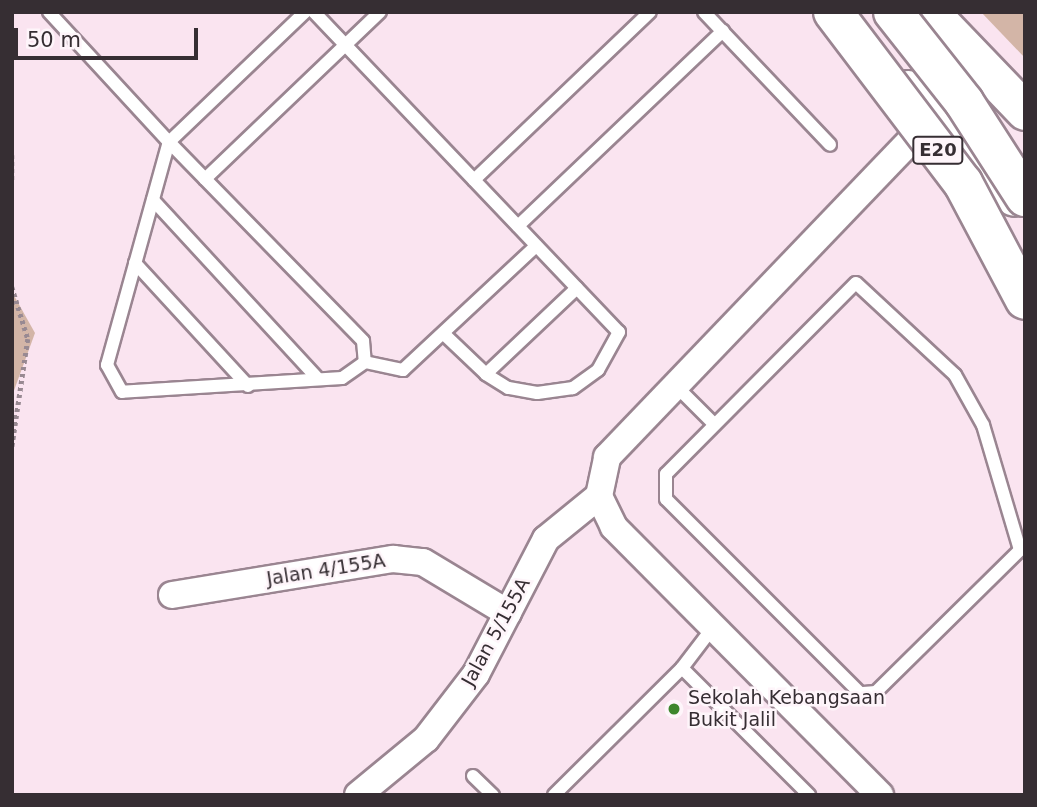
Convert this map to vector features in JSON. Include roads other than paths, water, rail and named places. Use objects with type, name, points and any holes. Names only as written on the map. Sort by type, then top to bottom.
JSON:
[{"type":"highway","name":"E20","points":[[833,12],[963,183],[1025,300]]},
{"type":"highway","name":"E20","points":[[893,12],[964,102],[1025,197]]},
{"type":"main road","points":[[833,12],[1025,208]]},
{"type":"main road","points":[[930,12],[1025,111]]},
{"type":"street","points":[[880,795],[614,527],[599,496],[607,457],[981,66]]},
{"type":"street","name":"Jalan 5/155A","points":[[358,795],[426,739],[476,674],[546,539],[599,496]]},
{"type":"street","name":"Jalan 4/155A","points":[[173,595],[393,559],[422,562],[508,613]]},
{"type":"lane","points":[[49,12],[169,142],[363,341],[365,362]]},
{"type":"lane","points":[[304,12],[169,142],[107,365],[122,392],[342,378],[365,362],[403,370],[536,246]]},
{"type":"lane","points":[[314,12],[619,332],[597,370],[573,388],[537,393],[508,388],[486,374],[443,333]]},
{"type":"lane","points":[[205,179],[380,12]]},
{"type":"lane","points":[[474,180],[650,12]]},
{"type":"lane","points":[[704,12],[830,145]]},
{"type":"lane","points":[[518,226],[723,31]]},
{"type":"lane","points":[[153,200],[318,379]]},
{"type":"lane","points":[[135,263],[248,386]]},
{"type":"lane","points":[[856,283],[955,375],[983,425],[1020,550],[876,692],[860,693],[666,499],[666,474],[713,422],[856,283]]},
{"type":"lane","points":[[486,374],[577,288]]},
{"type":"lane","points":[[676,386],[713,422]]},
{"type":"lane","points":[[554,795],[682,668],[714,626]]},
{"type":"lane","points":[[682,668],[809,795]]},
{"type":"lane","points":[[473,776],[493,795]]},
{"type":"place","name":"Sekolah Kebangsaan Bukit Jalil","points":[[674,709]]}]
